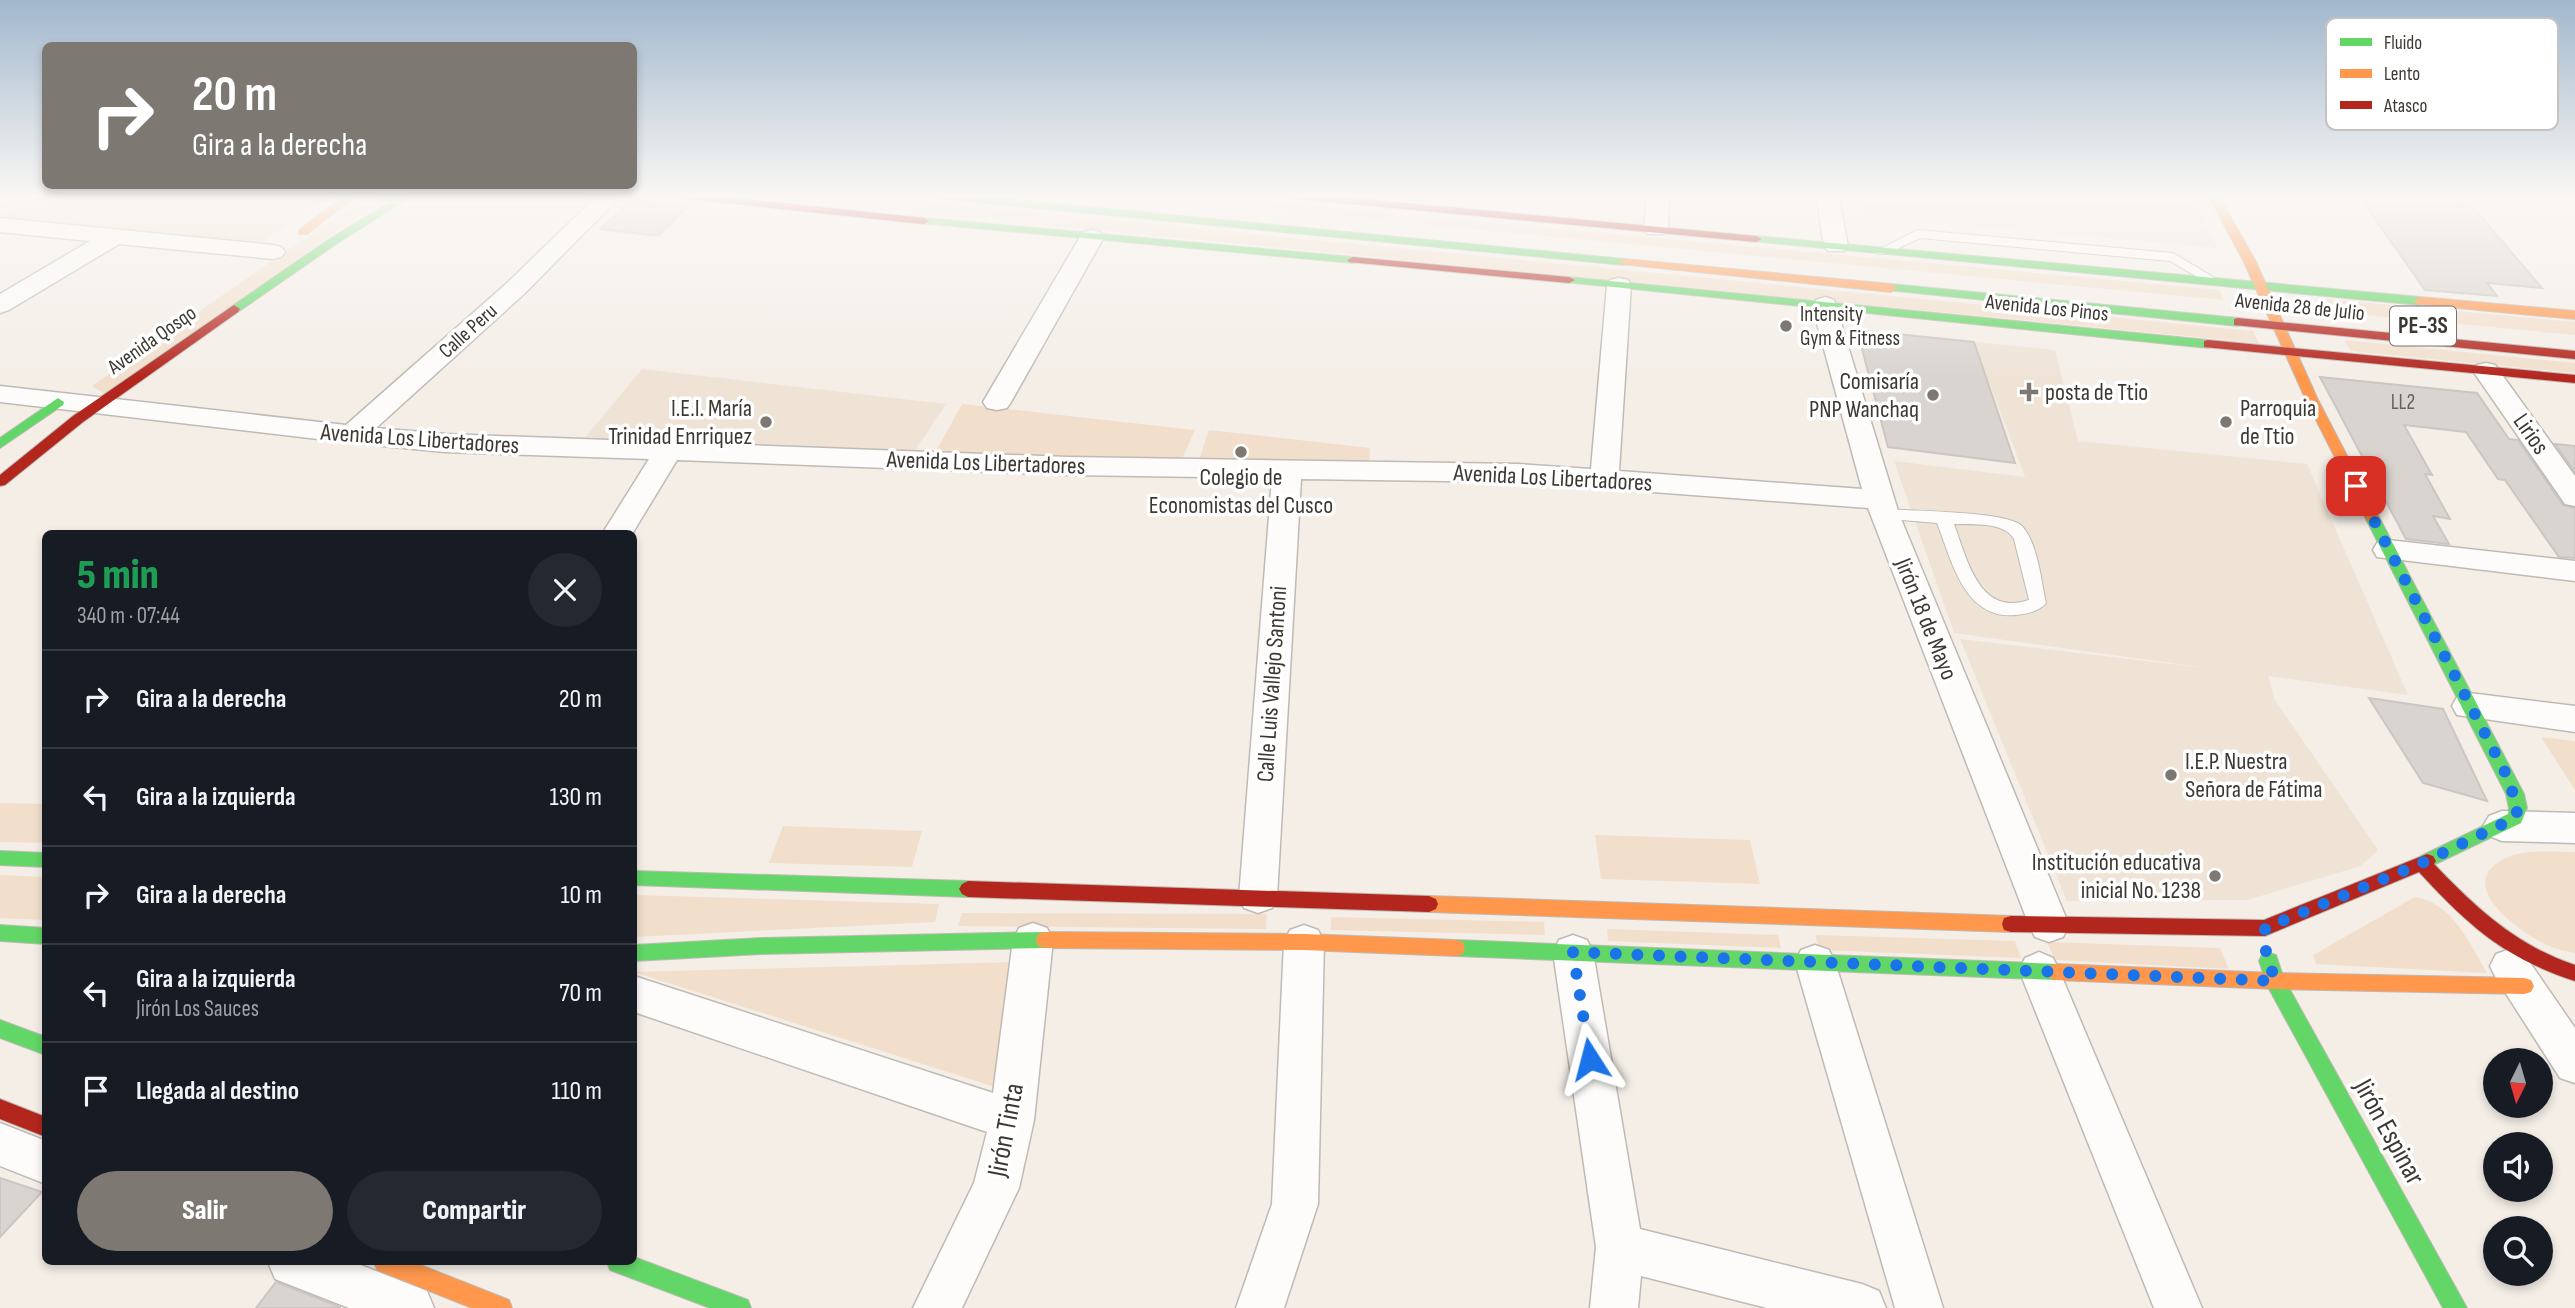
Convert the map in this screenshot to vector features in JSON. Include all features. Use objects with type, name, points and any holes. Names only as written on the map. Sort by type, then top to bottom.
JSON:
[{"type":"main road","points":[[250,268],[266,256]]},
{"type":"main road","name":"Avenida Qosqo","points":[[0,482],[44,444],[88,395],[308,256]]},
{"type":"main road","name":"Avenida Los Pinos","points":[[1298,256],[1825,305],[2291,355],[2575,379]]},
{"type":"main road","points":[[1388,256],[1460,271]]},
{"type":"main road","name":"Avenida 28 de Julio","points":[[1623,256],[1775,269]]},
{"type":"main road","name":"Avenida 28 de Julio","points":[[1660,256],[2275,319],[2575,355]]},
{"type":"main road","name":"Avenida 28 de Julio","points":[[1938,256],[2575,315]]},
{"type":"main road","points":[[637,878],[2049,925],[2265,928],[2422,863],[2502,826],[2515,818],[2518,808],[2515,794],[2388,550],[2245,256]]},
{"type":"main road","points":[[1747,257],[1775,269]]},
{"type":"main road","points":[[1517,276],[1656,279],[1775,269]]},
{"type":"main road","name":"Avenida 28 de Julio","points":[[2275,319],[2575,340]]},
{"type":"main road","points":[[0,444],[60,401]]},
{"type":"main road","points":[[0,858],[42,860]]},
{"type":"main road","points":[[2422,863],[2487,932],[2533,960],[2575,973]]},
{"type":"main road","name":"Jirón Espinar","points":[[2265,928],[2266,952],[2275,981],[2456,1308]]},
{"type":"main road","points":[[0,933],[42,936]]},
{"type":"main road","points":[[637,953],[761,946],[1033,940],[1304,942],[2275,981],[2524,986]]},
{"type":"main road","points":[[0,1029],[42,1045]]},
{"type":"main road","points":[[0,1109],[42,1125]]},
{"type":"main road","points":[[393,1265],[501,1308]]},
{"type":"main road","points":[[626,1265],[740,1308]]},
{"type":"street","points":[[0,305],[82,256]]},
{"type":"street","name":"Calle Peru","points":[[352,435],[549,256]]},
{"type":"street","points":[[997,401],[1081,256]]},
{"type":"street","points":[[1605,470],[1619,285]]},
{"type":"street","name":"Jirón 18 de Mayo","points":[[1825,305],[1882,507],[2049,925]]},
{"type":"street","name":"Lirios","points":[[2486,371],[2575,497]]},
{"type":"street","name":"Avenida Los Libertadores","points":[[0,394],[60,401],[88,395],[352,435],[445,443],[667,453],[1287,471],[1518,473],[1882,507]]},
{"type":"street","points":[[619,530],[667,453]]},
{"type":"street","name":"Calle Luis Vallejo Santoni","points":[[1258,897],[1287,471]]},
{"type":"street","points":[[2388,550],[2575,571]]},
{"type":"street","points":[[2469,706],[2575,719]]},
{"type":"street","points":[[2502,826],[2575,828]]},
{"type":"street","points":[[2487,932],[2575,1064]]},
{"type":"street","name":"Jirón Tinta","points":[[937,1308],[996,1188],[1013,1120],[1033,940]]},
{"type":"street","points":[[1260,1308],[1295,1204],[1304,942]]},
{"type":"street","points":[[1573,952],[1620,1247],[1614,1308]]},
{"type":"street","points":[[1815,962],[1919,1308]]},
{"type":"street","points":[[2039,970],[2178,1308]]},
{"type":"street","points":[[637,995],[1013,1120]]},
{"type":"street","points":[[0,1144],[42,1161]]},
{"type":"street","points":[[1620,1247],[1862,1308]]},
{"type":"street","points":[[300,1265],[410,1308]]},
{"type":"lane","points":[[1882,507],[1943,517],[2003,522],[2015,528],[2022,539],[2038,603],[2026,609],[1999,608],[1982,601],[1974,589],[1943,517]]},
{"type":"shaded area","points":[[279,256],[302,256],[105,394],[92,386]]},
{"type":"shaded area","points":[[1365,256],[1480,256],[2253,331],[2259,343]]},
{"type":"shaded area","points":[[1757,256],[1853,256],[2219,290],[2224,300]]},
{"type":"shaded area","points":[[2326,299],[2575,322],[2575,335],[2334,312]]},
{"type":"shaded area","points":[[2344,340],[2575,363],[2575,373],[2351,351]]},
{"type":"shaded area","points":[[1974,342],[2055,350],[2078,441],[2307,464],[2408,695],[2268,676],[2275,700],[2378,850],[2361,866],[2247,900],[2067,901],[1960,639],[2213,669],[1954,633],[1894,461],[2025,477]]},
{"type":"shaded area","name":"I.E.I. María Trinidad Enrriquez","points":[[642,369],[946,404],[914,452],[583,440]]},
{"type":"shaded area","points":[[962,404],[1195,430],[1181,461],[935,453]]},
{"type":"shaded area","points":[[1209,430],[1370,448],[1369,463],[1199,460]]},
{"type":"shaded area","points":[[2541,737],[2575,741],[2575,790]]},
{"type":"shaded area","points":[[0,803],[42,804],[42,843],[0,842]]},
{"type":"shaded area","points":[[783,826],[922,831],[912,867],[769,863]]},
{"type":"shaded area","points":[[1595,835],[1750,840],[1760,884],[1601,879]]},
{"type":"shaded area","points":[[2536,852],[2575,852],[2575,953],[2542,943],[2513,924],[2500,912],[2485,885],[2488,872],[2508,857]]},
{"type":"shaded area","points":[[0,875],[42,877],[42,920],[0,918]]},
{"type":"shaded area","points":[[637,895],[939,904],[935,922],[637,937]]},
{"type":"shaded area","points":[[2415,897],[2440,907],[2450,916],[2487,973],[2316,964],[2313,955]]},
{"type":"shaded area","points":[[962,913],[1267,914],[1266,929],[958,926]]},
{"type":"shaded area","points":[[1331,917],[1544,922],[1545,935],[1331,930]]},
{"type":"shaded area","points":[[1607,929],[1778,935],[1781,948],[1608,941]]},
{"type":"shaded area","points":[[1815,935],[2015,941],[2021,958],[1820,950]]},
{"type":"shaded area","points":[[2047,942],[2220,948],[2229,969],[2055,960]]},
{"type":"shaded area","points":[[1014,962],[998,1088],[637,973]]},
{"type":"building","points":[[2401,256],[2515,256],[2542,288],[2487,283],[2497,296],[2425,290]]},
{"type":"building","name":"Comisaría PNP Wanchaq","points":[[1857,330],[1974,342],[2015,463],[1888,447]]},
{"type":"building","points":[[2320,377],[2477,393],[2509,439],[2518,440],[2563,505],[2575,508],[2575,558],[2559,557],[2505,480],[2498,479],[2466,432],[2404,425],[2432,475],[2425,474],[2450,519],[2433,516],[2449,544],[2406,539]]},
{"type":"building","points":[[2555,444],[2575,446],[2575,472]]},
{"type":"building","points":[[2369,698],[2443,709],[2487,801],[2423,783]]},
{"type":"building","points":[[0,1178],[42,1192],[0,1237]]},
{"type":"building","points":[[276,1282],[340,1307],[340,1308],[256,1308]]},
{"type":"traffic: fast","points":[[234,309],[311,256]]},
{"type":"traffic: fast","points":[[1309,256],[1353,260]]},
{"type":"traffic: fast","points":[[1563,256],[1624,262]]},
{"type":"traffic: fast","points":[[1938,256],[2420,301]]},
{"type":"traffic: fast","points":[[1569,280],[2208,344]]},
{"type":"traffic: fast","points":[[1891,288],[2238,322]]},
{"type":"traffic: fast","points":[[0,444],[58,402]]},
{"type":"traffic: fast","points":[[2373,519],[2515,794],[2518,808],[2515,818],[2427,861]]},
{"type":"traffic: fast","points":[[0,858],[42,860]]},
{"type":"traffic: fast","points":[[637,878],[968,889]]},
{"type":"traffic: fast","points":[[0,933],[42,936]]},
{"type":"traffic: fast","points":[[637,953],[761,946],[1045,940]]},
{"type":"traffic: fast","points":[[1456,948],[2056,972]]},
{"type":"traffic: fast","points":[[2269,961],[2275,981],[2456,1308]]},
{"type":"traffic: fast","points":[[0,1029],[42,1045]]},
{"type":"traffic: fast","points":[[626,1265],[740,1308]]},
{"type":"traffic: slow","points":[[2247,256],[2312,400],[2373,519]]},
{"type":"traffic: slow","points":[[1624,262],[1891,288]]},
{"type":"traffic: slow","points":[[2420,301],[2575,315]]},
{"type":"traffic: slow","points":[[1429,904],[2011,924]]},
{"type":"traffic: slow","points":[[1045,940],[1304,942],[1456,948]]},
{"type":"traffic: slow","points":[[2056,972],[2275,981],[2524,986]]},
{"type":"traffic: slow","points":[[393,1265],[501,1308]]},
{"type":"traffic: jam","points":[[1353,260],[1569,280]]},
{"type":"traffic: jam","points":[[0,482],[78,419],[234,309]]},
{"type":"traffic: jam","points":[[2238,322],[2575,355]]},
{"type":"traffic: jam","points":[[2208,344],[2575,379]]},
{"type":"traffic: jam","points":[[2011,924],[2265,928],[2427,861]]},
{"type":"traffic: jam","points":[[2422,863],[2490,930],[2529,955],[2575,973]]},
{"type":"traffic: jam","points":[[968,889],[1429,904]]},
{"type":"traffic: jam","points":[[0,1109],[42,1125]]},
{"type":"place","name":"Intensity Gym & Fitness","points":[[1786,326]]},
{"type":"place","name":"posta de Ttio","points":[[2029,392]]},
{"type":"place","name":"Comisaría PNP Wanchaq","points":[[1933,395]]},
{"type":"place","name":"I.E.I. María Trinidad Enrriquez","points":[[766,422]]},
{"type":"place","name":"Parroquia de Ttio","points":[[2226,422]]},
{"type":"place","name":"Colegio de Economistas del Cusco","points":[[1241,452]]},
{"type":"place","name":"I.E.P. Nuestra Señora de Fátima","points":[[2171,775]]},
{"type":"place","name":"Institución educativa inicial No. 1238","points":[[2215,876]]},
{"type":"route","points":[[1590,1059],[1573,952],[2275,981],[2266,952],[2265,928],[2422,863],[2515,818],[2518,808],[2506,774],[2356,486]]}]
